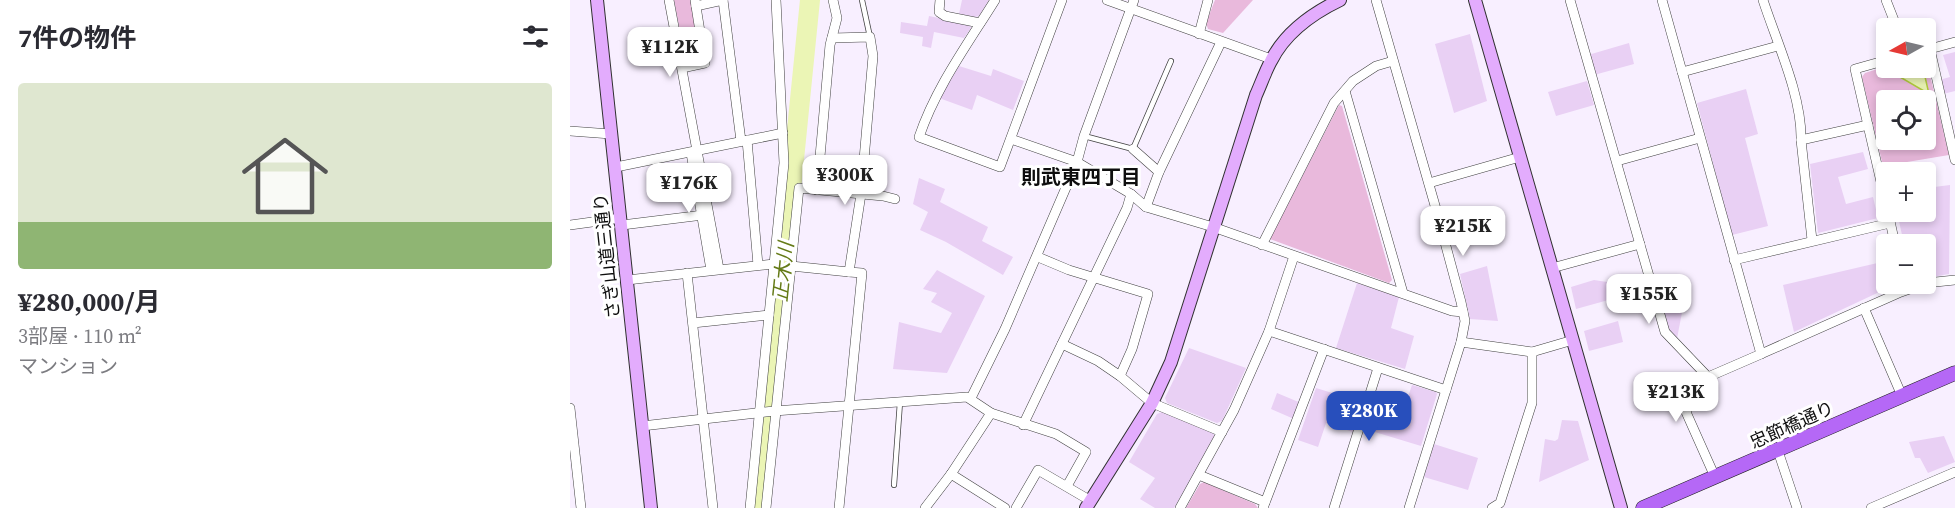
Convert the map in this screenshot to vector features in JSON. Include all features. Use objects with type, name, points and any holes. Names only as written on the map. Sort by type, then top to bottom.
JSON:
[{"type":"main road","name":"忠節橋通り","points":[[1643,508],[1955,373]]},
{"type":"street","name":"さぎ山道三通り","points":[[597,0],[651,508]]},
{"type":"street","points":[[669,0],[682,68],[703,215],[715,270]]},
{"type":"street","points":[[682,68],[705,63],[696,3],[723,0],[744,140],[758,265]]},
{"type":"street","points":[[750,508],[783,190],[783,133],[776,0]]},
{"type":"street","points":[[817,190],[832,38],[837,18],[833,0]]},
{"type":"street","points":[[940,0],[939,12],[945,16],[980,22]]},
{"type":"street","points":[[994,0],[935,96],[920,137],[1000,167],[1062,0]]},
{"type":"street","points":[[1107,0],[1132,4],[1198,34],[1271,59]]},
{"type":"street","points":[[1198,34],[1208,0]]},
{"type":"street","points":[[1016,508],[1038,470],[1067,486],[1088,505],[1152,403],[1171,362],[1256,95],[1271,59],[1296,28],[1340,0]]},
{"type":"street","points":[[1376,0],[1429,183],[1465,321],[1461,342],[1409,508]]},
{"type":"street","points":[[1476,0],[1621,508]]},
{"type":"street","points":[[1570,0],[1665,332],[1708,377]]},
{"type":"street","points":[[1662,0],[1761,354]]},
{"type":"street","points":[[1763,0],[1796,101],[1801,124],[1812,240]]},
{"type":"street","points":[[1890,2],[1894,18]]},
{"type":"street","points":[[971,398],[1038,257],[1077,162],[1084,136],[1132,4]]},
{"type":"street","points":[[832,38],[870,37],[873,56],[861,194],[849,272]]},
{"type":"street","points":[[1146,207],[1159,172],[1221,42]]},
{"type":"street","points":[[1936,47],[1955,42]]},
{"type":"street","points":[[1682,72],[1778,46]]},
{"type":"street","points":[[1262,245],[1334,103],[1353,81],[1376,66],[1393,61]]},
{"type":"street","points":[[1876,63],[1855,69],[1876,162]]},
{"type":"street","points":[[1935,78],[1955,160]]},
{"type":"street","points":[[1345,91],[1403,293]]},
{"type":"street","points":[[1801,140],[1868,126]]},
{"type":"street","points":[[570,131],[611,134]]},
{"type":"street","points":[[616,167],[783,133]]},
{"type":"street","points":[[1617,161],[1700,138]]},
{"type":"street","points":[[1011,139],[1077,162],[1131,194],[1146,207],[1214,227],[1463,312]]},
{"type":"street","points":[[1133,149],[1159,172]]},
{"type":"street","points":[[694,152],[715,270]]},
{"type":"street","points":[[1429,183],[1520,157]]},
{"type":"street","points":[[783,190],[797,191],[799,188],[895,200]]},
{"type":"street","points":[[766,508],[797,191]]},
{"type":"street","points":[[1023,425],[1127,208],[1131,194]]},
{"type":"street","points":[[570,225],[703,215]]},
{"type":"street","points":[[1734,260],[1890,223],[1893,234]]},
{"type":"street","points":[[1552,268],[1640,244]]},
{"type":"street","points":[[1180,508],[1222,432],[1269,331],[1294,256]]},
{"type":"street","points":[[1038,257],[1069,270],[1148,294],[1132,349],[1120,376]]},
{"type":"street","points":[[627,280],[774,264]]},
{"type":"street","points":[[791,266],[862,273],[839,508]]},
{"type":"street","points":[[687,273],[713,508]]},
{"type":"street","points":[[1936,282],[1955,280]]},
{"type":"street","points":[[1715,477],[1686,412],[1701,384],[1708,377],[1864,308],[1890,294]]},
{"type":"street","points":[[1864,308],[1902,396]]},
{"type":"street","points":[[693,323],[769,315]]},
{"type":"street","points":[[1269,331],[1446,390]]},
{"type":"street","points":[[1461,342],[1532,352],[1573,340]]},
{"type":"street","points":[[1062,344],[1098,361],[1152,403],[1222,432]]},
{"type":"street","points":[[1199,475],[1264,505],[1324,350]]},
{"type":"street","points":[[1492,508],[1500,503],[1532,403],[1532,352]]},
{"type":"street","points":[[1334,508],[1378,368]]},
{"type":"street","points":[[642,426],[761,412],[967,397],[991,413],[1056,434],[1086,452],[1067,486]]},
{"type":"street","points":[[570,408],[581,508]]},
{"type":"street","points":[[925,508],[951,474],[991,413]]},
{"type":"street","points":[[1778,451],[1797,508]]},
{"type":"street","points":[[1871,508],[1886,505],[1955,472]]},
{"type":"street","points":[[951,474],[1005,508]]},
{"type":"lane","points":[[862,0],[870,37]]},
{"type":"lane","points":[[1084,136],[1133,149],[1171,61]]},
{"type":"lane","points":[[894,485],[900,402]]},
{"type":"shaded area","points":[[674,0],[692,0],[702,61],[686,63]]},
{"type":"shaded area","points":[[962,0],[989,0],[979,16],[975,17],[959,14]]},
{"type":"shaded area","points":[[1215,0],[1253,0],[1223,33],[1208,29],[1206,23]]},
{"type":"shaded area","points":[[929,16],[969,24],[971,28],[964,38],[934,32],[931,48],[922,46],[923,37],[900,33],[901,22],[927,26]]},
{"type":"shaded area","points":[[1470,34],[1487,101],[1454,113],[1435,44]]},
{"type":"shaded area","points":[[1629,43],[1634,64],[1594,75],[1588,55]]},
{"type":"shaded area","points":[[1955,52],[1955,91],[1943,94],[1939,80],[1950,77],[1943,55]]},
{"type":"shaded area","points":[[959,66],[991,76],[993,69],[1024,81],[1013,110],[977,95],[972,110],[939,98]]},
{"type":"shaded area","points":[[1876,70],[1876,78],[1931,78],[1934,90],[1876,90],[1876,136],[1862,77],[1865,73]]},
{"type":"shaded area","points":[[1902,78],[1925,78],[1928,90],[1922,90]]},
{"type":"shaded area","points":[[1587,81],[1594,105],[1556,116],[1548,92]]},
{"type":"shaded area","points":[[1746,89],[1758,134],[1745,138],[1768,226],[1732,235],[1697,103]]},
{"type":"shaded area","points":[[1936,100],[1949,155],[1907,162],[1882,162],[1879,150],[1936,150]]},
{"type":"shaded area","points":[[1339,105],[1342,106],[1392,280],[1389,283],[1270,239]]},
{"type":"shaded area","points":[[1863,152],[1868,169],[1838,177],[1846,204],[1873,197],[1876,218],[1818,233],[1810,164]]},
{"type":"shaded area","points":[[919,178],[945,189],[940,202],[988,227],[982,241],[1013,257],[1003,275],[946,242],[920,230],[928,212],[913,204]]},
{"type":"shaded area","points":[[1950,185],[1949,274],[1936,276],[1936,234],[1902,234],[1899,222],[1936,222],[1936,187]]},
{"type":"shaded area","points":[[1876,263],[1876,294],[1794,332],[1783,285]]},
{"type":"shaded area","points":[[1487,266],[1498,321],[1470,319],[1460,274]]},
{"type":"shaded area","points":[[937,270],[985,296],[947,373],[893,369],[899,322],[941,333],[952,313],[931,302],[937,293],[923,289]]},
{"type":"shaded area","points":[[1594,280],[1607,282],[1612,299],[1576,309],[1571,287]]},
{"type":"shaded area","points":[[1357,283],[1399,297],[1391,328],[1414,336],[1405,369],[1336,348]]},
{"type":"shaded area","points":[[1659,304],[1683,307],[1676,344],[1668,335]]},
{"type":"shaded area","points":[[1618,321],[1623,342],[1589,351],[1584,331]]},
{"type":"shaded area","points":[[1189,348],[1246,368],[1222,421],[1217,423],[1167,403],[1165,398]]},
{"type":"shaded area","points":[[1412,385],[1437,394],[1421,446],[1365,429],[1373,403],[1403,412]]},
{"type":"shaded area","points":[[1316,388],[1362,402],[1353,432],[1326,423],[1318,447],[1298,440]]},
{"type":"shaded area","points":[[1277,393],[1301,403],[1294,419],[1271,409]]},
{"type":"shaded area","points":[[1162,412],[1213,432],[1215,438],[1174,508],[1155,508],[1140,499],[1155,478],[1129,462],[1157,414]]},
{"type":"shaded area","points":[[1562,420],[1578,421],[1589,460],[1539,482],[1545,439],[1555,441],[1558,439]]},
{"type":"shaded area","points":[[1944,436],[1955,462],[1928,473],[1920,458],[1915,458],[1909,442]]},
{"type":"shaded area","points":[[1434,444],[1478,458],[1468,490],[1424,477]]},
{"type":"shaded area","points":[[1204,482],[1255,504],[1258,508],[1186,508],[1200,484]]},
{"type":"waterway","name":"正木川","points":[[759,508],[810,0]]},
{"type":"district","name":"則武東四丁目","points":[[1081,177]]}]
